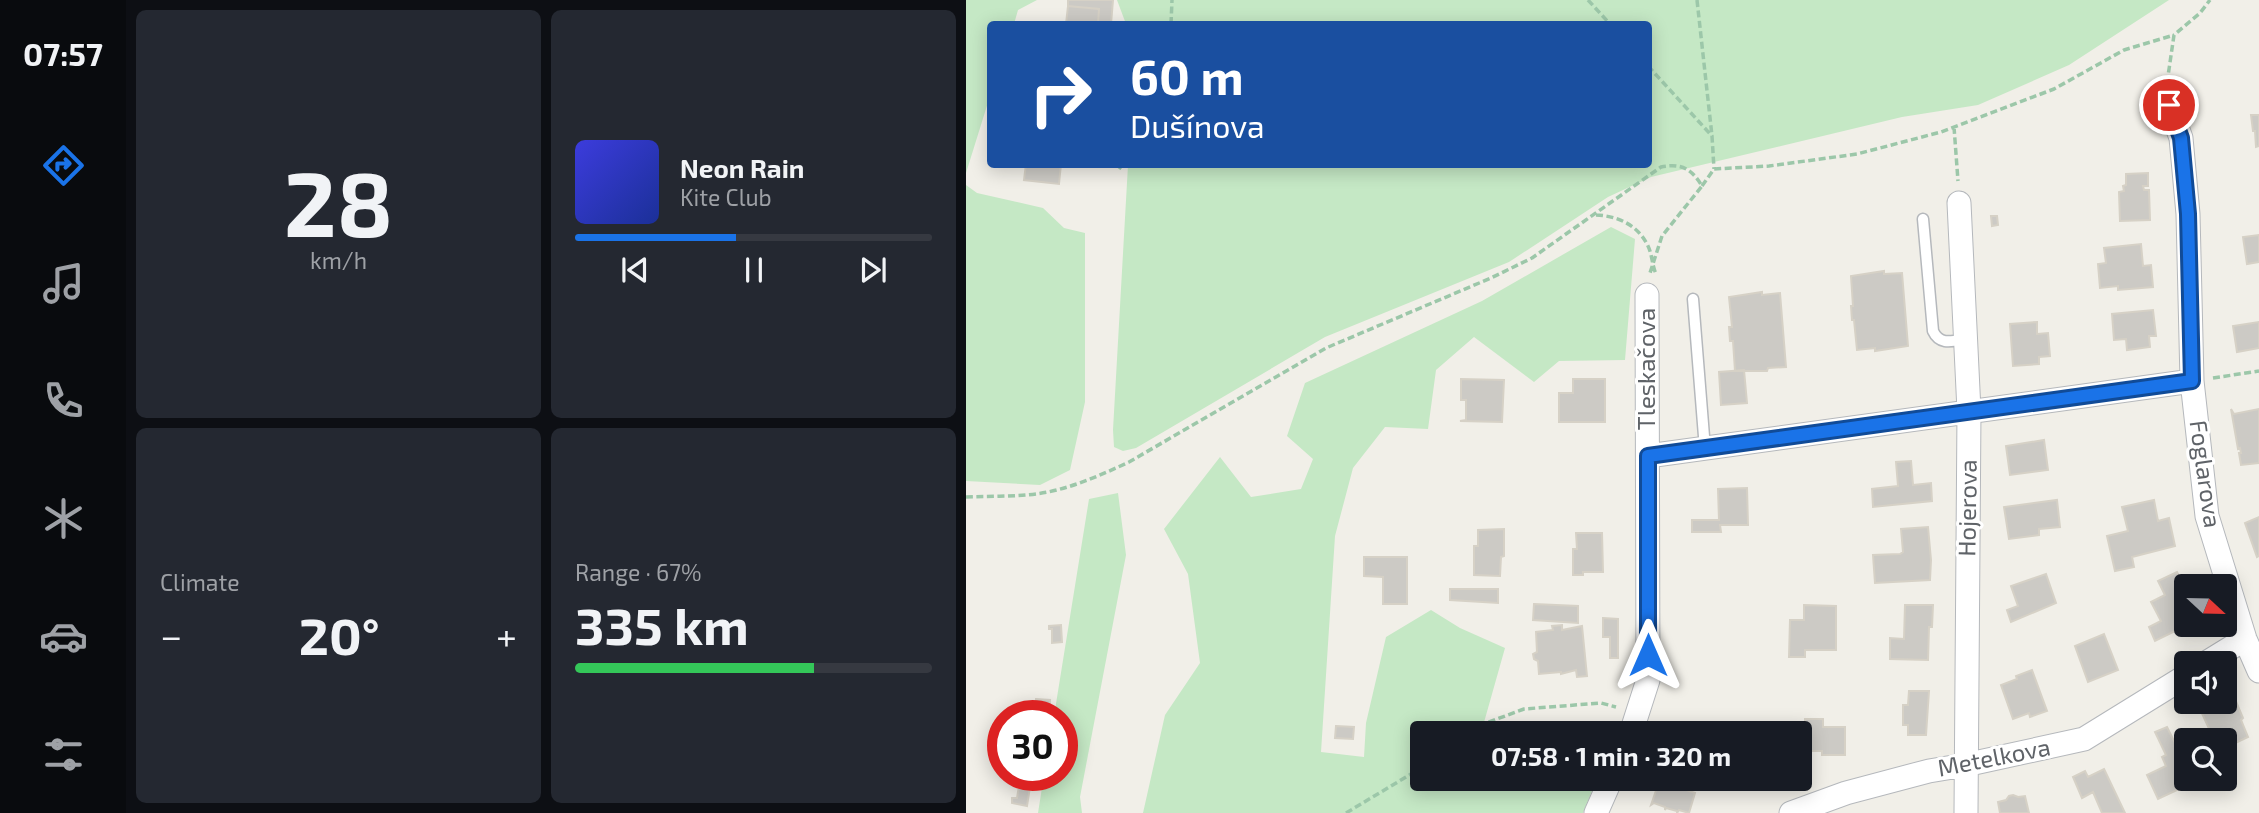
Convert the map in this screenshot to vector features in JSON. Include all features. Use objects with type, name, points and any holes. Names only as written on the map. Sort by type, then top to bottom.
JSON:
[{"type":"street","name":"Foglarova","points":[[2169,105],[2181,138],[2188,214],[2192,381],[2207,516],[2245,639],[2259,671]]},
{"type":"street","name":"Hojerova","points":[[1959,203],[1969,411],[1966,813]]},
{"type":"street","name":"Tleskačova","points":[[1635,721],[1648,680],[1647,295]]},
{"type":"street","points":[[1648,456],[2192,381]]},
{"type":"street","points":[[2226,651],[2245,639]]},
{"type":"street","name":"Metelkova","points":[[1791,813],[1846,793],[1929,771],[2084,739],[2174,683]]},
{"type":"street","points":[[1597,813],[1606,791]]},
{"type":"lane","points":[[1923,219],[1933,331],[1936,339],[1942,342],[1966,339]]},
{"type":"lane","points":[[1693,299],[1705,449]]},
{"type":"path","points":[[1171,21],[1172,0]]},
{"type":"path","points":[[1588,0],[1607,21]]},
{"type":"path","points":[[1651,263],[1662,236],[1714,169],[1697,0]]},
{"type":"path","points":[[1714,169],[1769,166],[1857,154],[1954,127],[2054,89],[2124,50],[2174,36],[2200,13],[2210,0]]},
{"type":"path","points":[[2169,105],[2167,77],[2174,36]]},
{"type":"path","points":[[1652,70],[1712,136]]},
{"type":"path","points":[[1954,127],[1959,203]]},
{"type":"path","points":[[966,497],[1045,493],[1071,487],[1129,462],[1326,348],[1532,258],[1661,167],[1684,166],[1702,186]]},
{"type":"path","points":[[1594,215],[1611,216],[1630,225],[1650,248],[1647,295]]},
{"type":"path","points":[[2192,381],[2259,371]]},
{"type":"path","points":[[1491,721],[1524,709],[1601,703],[1621,708],[1628,721]]},
{"type":"path","points":[[1346,813],[1410,775]]},
{"type":"green space","points":[[966,0],[1037,0],[1018,10],[1015,21],[987,21],[987,106],[966,173]]},
{"type":"green space","points":[[1117,0],[2169,0],[2069,65],[1978,105],[1902,117],[1651,177],[1608,197],[1509,262],[1325,337],[1136,448],[1123,451],[1114,447],[1113,430],[1128,168],[1652,168],[1652,21],[1125,21]]},
{"type":"green space","points":[[966,185],[977,193],[1043,208],[1064,228],[1085,233],[1085,402],[1070,470],[1040,485],[966,481]]},
{"type":"green space","points":[[1611,227],[1635,239],[1625,360],[1559,361],[1534,382],[1474,337],[1436,370],[1428,429],[1385,427],[1353,468],[1335,536],[1321,752],[1364,757],[1366,723],[1386,637],[1431,610],[1460,628],[1505,648],[1484,721],[1410,721],[1410,791],[1592,791],[1583,813],[1143,813],[1165,715],[1200,663],[1188,574],[1164,529],[1220,457],[1251,497],[1301,489],[1313,459],[1287,436],[1305,383],[1482,301]]},
{"type":"green space","points":[[1118,493],[1126,555],[1080,797],[1082,813],[1038,813],[1041,791],[1078,791],[1078,700],[1057,700],[1089,499]]},
{"type":"building","points":[[1068,0],[1113,0],[1111,21],[1098,21],[1099,9],[1068,6]]},
{"type":"building","points":[[1068,6],[1099,9],[1098,21],[1066,21]]},
{"type":"building","points":[[2251,115],[2259,115],[2259,146],[2256,147],[2255,131]]},
{"type":"building","points":[[1026,168],[1061,168],[1059,184],[1024,180]]},
{"type":"building","points":[[2148,173],[2148,186],[2143,186],[2144,190],[2149,190],[2150,220],[2120,221],[2119,192],[2124,191],[2126,174]]},
{"type":"building","points":[[1991,216],[1997,216],[1998,225],[1992,226]]},
{"type":"building","points":[[2259,235],[2259,262],[2247,264],[2243,237]]},
{"type":"building","points":[[2141,244],[2143,266],[2151,265],[2153,287],[2118,290],[2118,286],[2100,288],[2098,264],[2106,263],[2104,248]]},
{"type":"building","points":[[1884,271],[1884,274],[1902,273],[1908,346],[1875,351],[1875,348],[1857,350],[1852,320],[1851,276]]},
{"type":"building","points":[[1762,292],[1762,295],[1780,293],[1786,367],[1768,368],[1767,371],[1735,371],[1733,341],[1730,341],[1729,327],[1732,327],[1729,297]]},
{"type":"building","points":[[2153,310],[2156,336],[2149,336],[2150,347],[2127,350],[2126,339],[2114,340],[2112,314]]},
{"type":"building","points":[[2037,322],[2037,334],[2048,333],[2050,356],[2039,357],[2039,364],[2013,366],[2010,324]]},
{"type":"building","points":[[2259,322],[2259,348],[2237,352],[2233,326]]},
{"type":"building","points":[[1744,370],[1747,403],[1721,405],[1719,372]]},
{"type":"building","points":[[1461,379],[1504,380],[1502,422],[1460,421],[1466,420],[1466,400],[1461,400]]},
{"type":"building","points":[[1573,379],[1605,379],[1605,422],[1559,422],[1559,393],[1573,393]]},
{"type":"building","points":[[2231,409],[2234,414],[2259,409],[2259,463],[2241,465],[2241,453]]},
{"type":"building","points":[[2044,440],[2048,470],[2010,475],[2006,446]]},
{"type":"building","points":[[1911,461],[1913,485],[1931,483],[1932,501],[1873,507],[1872,489],[1898,486],[1896,462]]},
{"type":"building","points":[[1747,488],[1748,525],[1720,525],[1721,532],[1692,532],[1692,520],[1719,520],[1718,489]]},
{"type":"building","points":[[2057,500],[2060,527],[2039,529],[2039,535],[2009,539],[2004,507]]},
{"type":"building","points":[[2154,500],[2158,521],[2169,518],[2175,546],[2132,557],[2134,567],[2115,571],[2107,536],[2128,531],[2122,507]]},
{"type":"building","points":[[2259,517],[2259,556],[2257,557],[2245,523]]},
{"type":"building","points":[[1928,527],[1930,580],[1875,583],[1873,555],[1900,554],[1903,552],[1901,529]]},
{"type":"building","points":[[1504,529],[1504,556],[1501,557],[1500,576],[1474,575],[1474,546],[1478,546],[1478,530]]},
{"type":"building","points":[[1576,533],[1602,533],[1603,572],[1573,575],[1573,549],[1577,549]]},
{"type":"building","points":[[1364,557],[1407,557],[1407,604],[1383,604],[1383,577],[1364,576]]},
{"type":"building","points":[[2177,572],[2178,574],[2174,574],[2174,632],[2155,641],[2149,627],[2161,621],[2151,602],[2165,595],[2158,581]]},
{"type":"building","points":[[2046,574],[2056,603],[2011,622],[2007,610],[2018,606],[2011,586]]},
{"type":"building","points":[[1450,589],[1498,589],[1498,603],[1450,600]]},
{"type":"building","points":[[1534,604],[1578,606],[1578,623],[1533,620]]},
{"type":"building","points":[[1804,605],[1836,606],[1836,650],[1805,650],[1805,657],[1789,657],[1790,620],[1804,620]]},
{"type":"building","points":[[1905,605],[1933,605],[1928,660],[1890,659],[1890,638],[1904,639]]},
{"type":"building","points":[[1603,618],[1618,619],[1618,658],[1610,658],[1610,637],[1603,637]]},
{"type":"building","points":[[1061,625],[1062,642],[1052,643],[1052,629],[1049,629],[1049,626]]},
{"type":"building","points":[[1562,625],[1562,630],[1582,626],[1587,676],[1577,677],[1576,670],[1561,674],[1539,674],[1538,661],[1533,654],[1537,652],[1536,632],[1553,630],[1552,626]]},
{"type":"building","points":[[2104,634],[2118,670],[2088,682],[2075,646]]},
{"type":"building","points":[[2032,670],[2047,711],[2030,717],[2029,713],[2013,719],[2001,685]]},
{"type":"building","points":[[1909,691],[1929,691],[1926,735],[1908,735],[1908,725],[1903,725],[1903,705],[1908,705]]},
{"type":"building","points":[[2237,704],[2248,737],[2237,742],[2237,728],[2209,728],[2202,714],[2237,714]]},
{"type":"building","points":[[1823,719],[1823,727],[1845,727],[1845,755],[1822,755],[1822,751],[1812,751],[1812,721],[1805,721]]},
{"type":"building","points":[[1336,726],[1354,727],[1353,739],[1335,738]]},
{"type":"building","points":[[2167,727],[2174,741],[2175,791],[2158,799],[2147,775],[2166,766],[2162,757],[2166,755],[2155,732]]},
{"type":"building","points":[[2104,769],[2125,813],[2102,813],[2093,792],[2082,798],[2073,777],[2085,771],[2088,777]]},
{"type":"building","points":[[1018,791],[1029,791],[1027,806],[1012,803],[1012,798],[1017,798]]},
{"type":"building","points":[[1656,791],[1695,793],[1689,813],[1679,810],[1677,813],[1666,808],[1665,810],[1665,807],[1654,803],[1651,805]]},
{"type":"building","points":[[2013,795],[2025,796],[2029,813],[2000,813],[1998,802]]},
{"type":"route","points":[[1648,655],[1648,456],[2192,381],[2188,214],[2181,138],[2169,105]]}]
